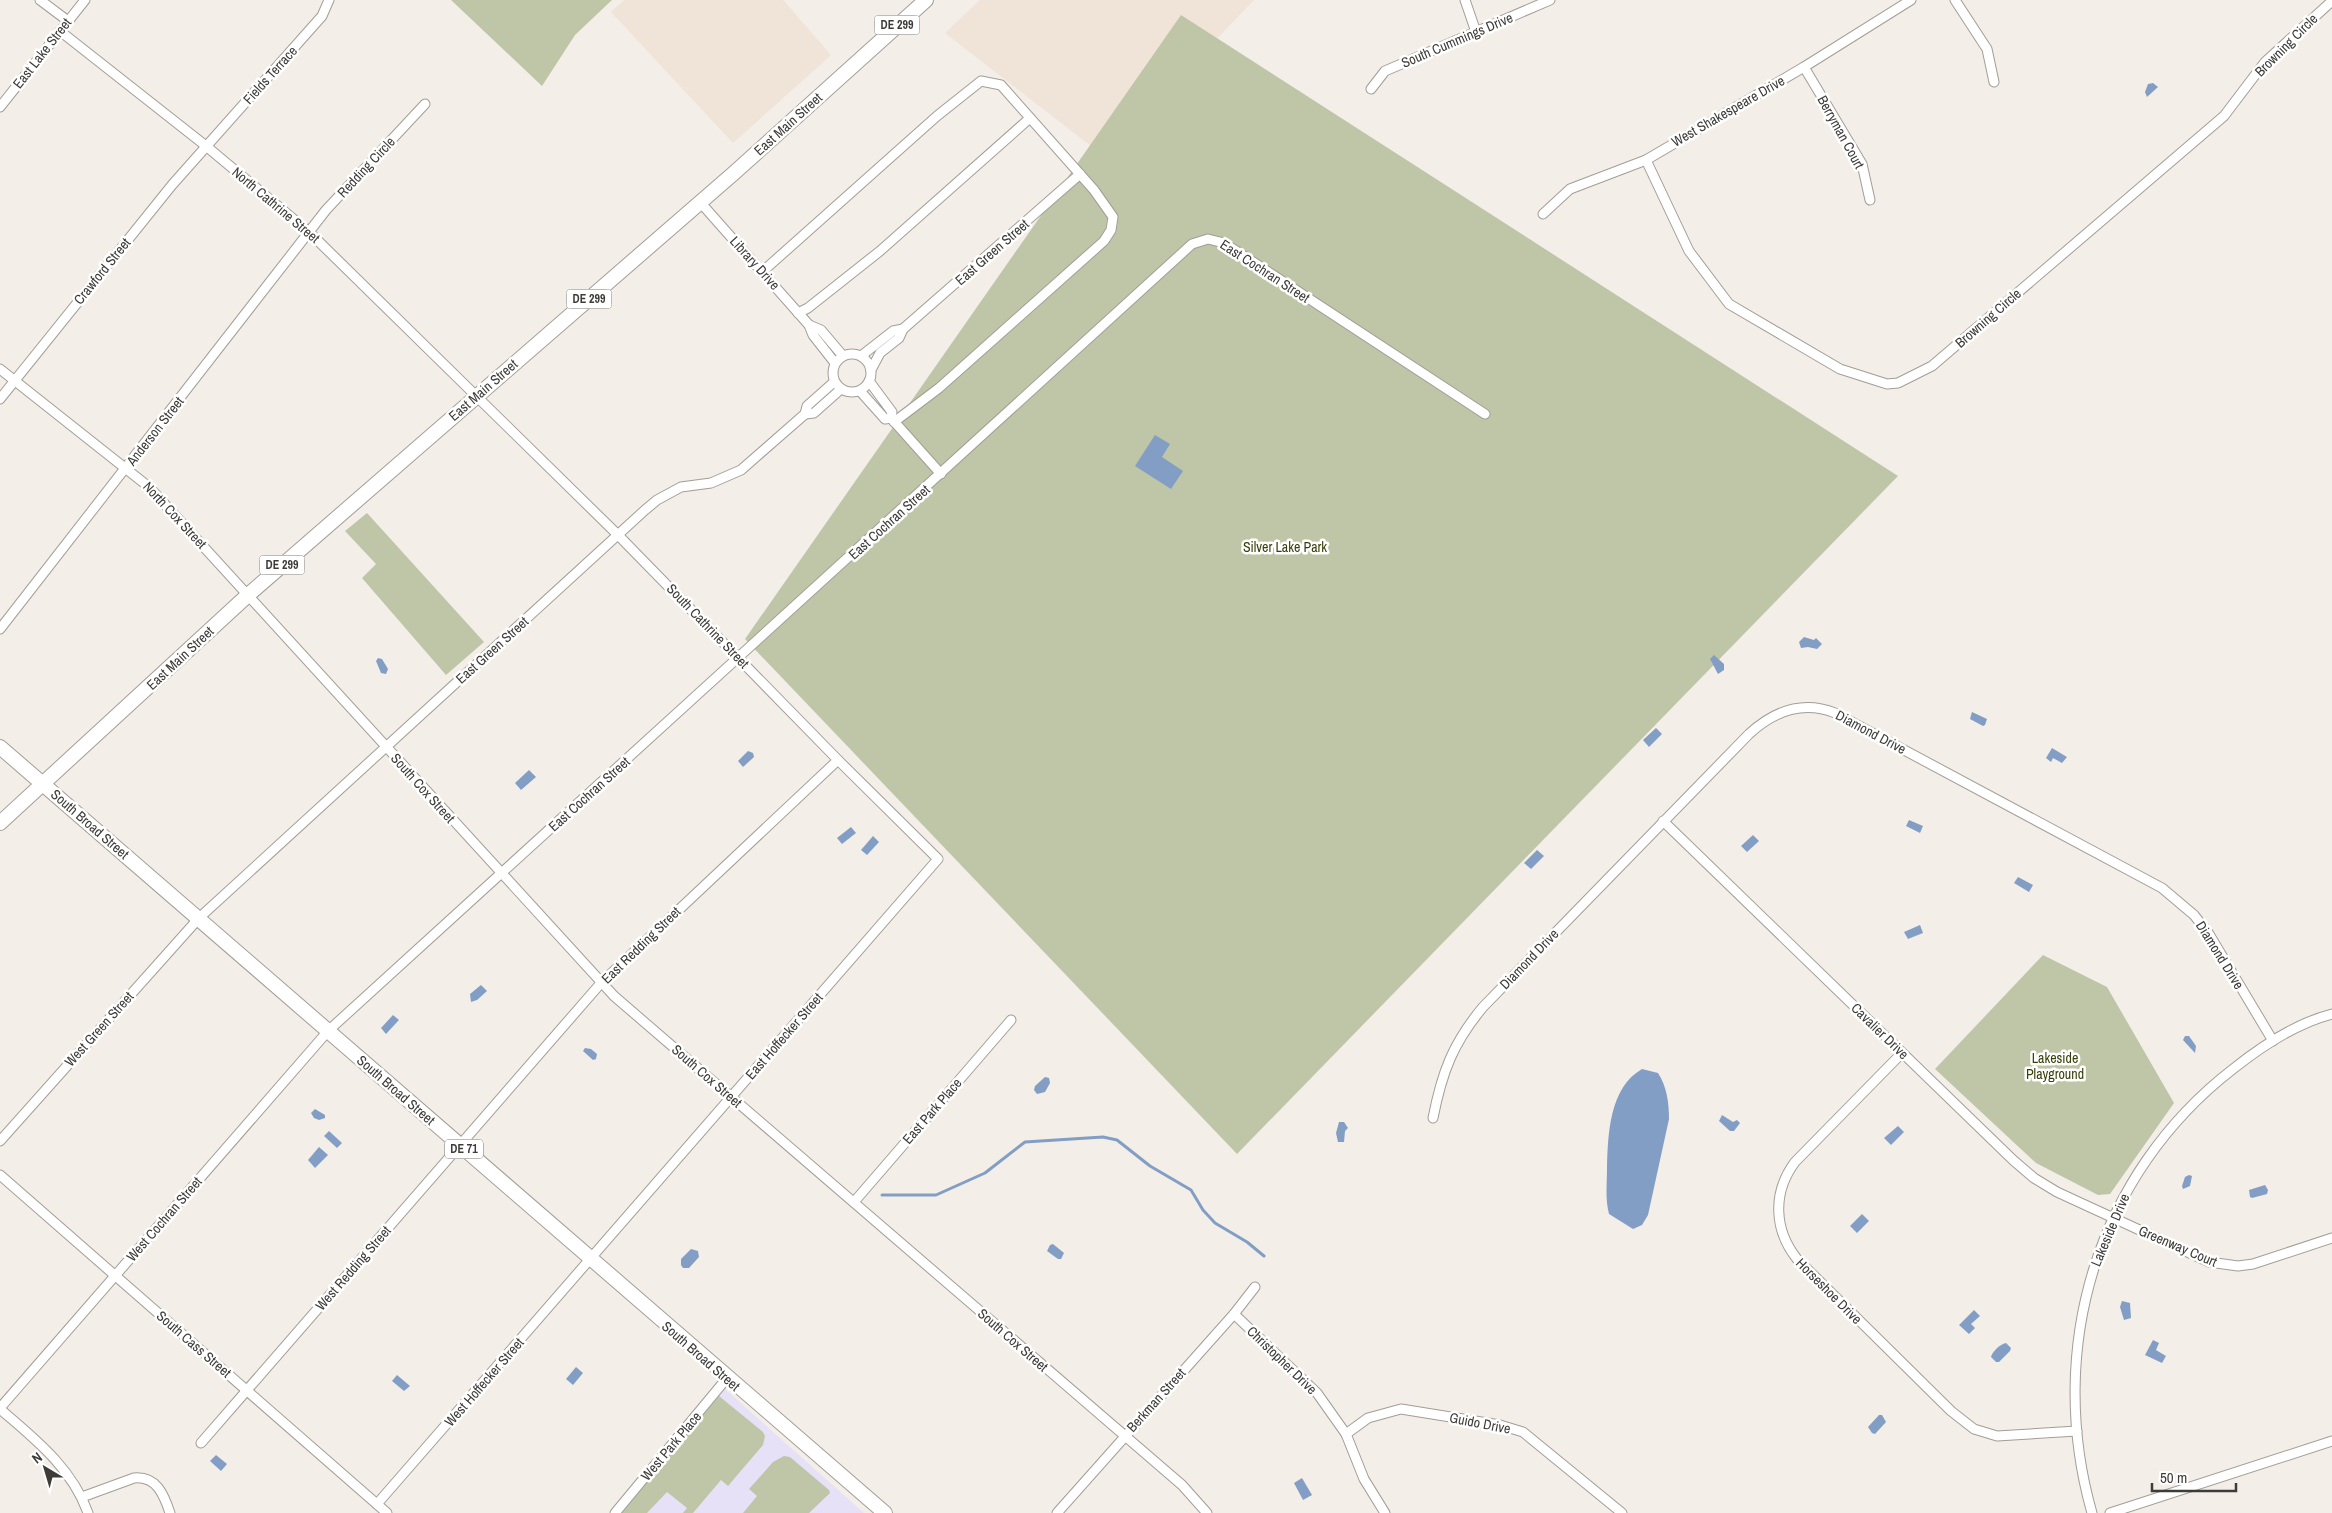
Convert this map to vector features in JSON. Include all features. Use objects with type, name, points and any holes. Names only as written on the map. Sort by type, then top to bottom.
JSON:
[{"type":"main road","name":"East Main Street","points":[[43,784],[248,595],[700,202],[926,0]]},
{"type":"main road","name":"DE 71","points":[[0,747],[43,784]]},
{"type":"main road","name":"DE 299","points":[[0,823],[43,784]]},
{"type":"main road","name":"South Broad Street","points":[[43,784],[885,1513]]},
{"type":"street","points":[[40,0],[68,21]]},
{"type":"street","name":"East Lake Street","points":[[0,107],[85,0]]},
{"type":"street","name":"Fields Terrace","points":[[206,146],[322,16],[329,0]]},
{"type":"street","points":[[1465,0],[1476,32]]},
{"type":"street","name":"South Cummings Drive","points":[[1370,89],[1385,71],[1550,0]]},
{"type":"street","name":"West Shakespeare Drive","points":[[1543,214],[1570,189],[1646,160],[1804,67],[1911,0]]},
{"type":"street","points":[[1955,0],[1987,49],[1994,82]]},
{"type":"street","name":"Browning Circle","points":[[1646,160],[1689,251],[1730,304],[1840,369],[1887,384],[1898,383],[1932,366],[2224,116],[2265,62],[2332,1]]},
{"type":"street","name":"North Cathrine Street","points":[[60,31],[206,146],[310,233],[477,395]]},
{"type":"street","name":"Berryman Court","points":[[1804,67],[1862,164],[1870,200]]},
{"type":"street","points":[[762,272],[937,116],[981,81],[1001,85],[1080,174],[1113,217],[1112,230],[1104,241],[939,388],[892,420]]},
{"type":"street","name":"Redding Circle","points":[[310,233],[326,210],[425,104]]},
{"type":"street","points":[[798,313],[808,308],[880,251],[1030,118]]},
{"type":"street","name":"Crawford Street","points":[[0,399],[141,223],[206,146]]},
{"type":"street","name":"East Green Street","points":[[903,330],[1080,174]]},
{"type":"street","name":"Library Drive","points":[[700,202],[809,325],[813,335],[835,363]]},
{"type":"street","name":"Anderson Street","points":[[0,629],[310,233]]},
{"type":"street","name":"East Cochran Street","points":[[328,1031],[740,658],[1192,244],[1208,239],[1216,240],[1231,247],[1485,414]]},
{"type":"street","name":"Library Drive","points":[[809,325],[821,330],[843,356]]},
{"type":"street","points":[[861,356],[893,331],[903,330]]},
{"type":"street","points":[[871,370],[869,364],[861,356],[855,354],[843,356],[835,363],[832,373],[834,382],[841,390],[860,391],[869,381],[871,370],[880,353],[899,338],[903,330]]},
{"type":"street","name":"North Cox Street","points":[[0,369],[149,487],[248,595]]},
{"type":"street","points":[[869,381],[892,412],[892,420]]},
{"type":"street","name":"East Green Street","points":[[199,918],[657,500],[681,488],[711,483],[741,470],[805,414],[807,406],[834,382]]},
{"type":"street","name":"East Green Street","points":[[805,414],[814,413],[841,390]]},
{"type":"street","points":[[860,391],[885,419],[892,420],[941,474]]},
{"type":"street","name":"South Cathrine Street","points":[[477,395],[938,859]]},
{"type":"street","name":"South Cox Street","points":[[248,595],[601,984],[1182,1485],[1207,1513]]},
{"type":"street","name":"Diamond Drive","points":[[1433,1118],[1444,1070],[1451,1053],[1470,1022],[1498,990],[1760,724],[1785,710],[1800,707],[1825,709],[2142,876],[2167,892],[2194,915],[2208,934],[2273,1041]]},
{"type":"street","name":"East Redding Street","points":[[460,1146],[601,984],[838,760]]},
{"type":"street","name":"Cavalier Drive","points":[[1663,821],[2034,1178],[2058,1192],[2112,1218]]},
{"type":"street","name":"East Hoffecker Street","points":[[590,1259],[938,859]]},
{"type":"street","name":"West Green Street","points":[[0,1141],[199,918]]},
{"type":"street","name":"Lakeside Drive","points":[[2092,1513],[2081,1464],[2076,1430],[2076,1364],[2081,1320],[2091,1274],[2112,1218],[2155,1148],[2186,1111],[2216,1082],[2273,1041],[2302,1025],[2332,1014]]},
{"type":"street","name":"East Park Place","points":[[854,1202],[1011,1020]]},
{"type":"street","name":"West Cochran Street","points":[[0,1409],[328,1031]]},
{"type":"street","name":"Horseshoe Drive","points":[[1902,1053],[1794,1162],[1787,1172],[1779,1197],[1780,1225],[1784,1239],[1797,1259],[1951,1411],[1974,1429],[1986,1434],[2004,1436],[2076,1430]]},
{"type":"street","name":"West Redding Street","points":[[201,1443],[460,1146]]},
{"type":"street","name":"South Cass Street","points":[[0,1175],[387,1513]]},
{"type":"street","name":"Greenway Court","points":[[2112,1218],[2194,1256],[2225,1265],[2253,1264],[2332,1238]]},
{"type":"street","name":"West Hoffecker Street","points":[[377,1504],[590,1259]]},
{"type":"street","name":"Berkman Street","points":[[1057,1513],[1124,1435],[1234,1314],[1255,1287]]},
{"type":"street","name":"Christopher Drive","points":[[1234,1314],[1317,1393],[1346,1434],[1364,1480],[1386,1513]]},
{"type":"street","name":"West Park Place","points":[[615,1513],[727,1378]]},
{"type":"street","points":[[0,1409],[46,1449],[62,1467],[82,1497],[88,1513]]},
{"type":"street","name":"Guido Drive","points":[[1346,1434],[1368,1418],[1401,1409],[1500,1425],[1523,1432],[1622,1513]]},
{"type":"street","points":[[2110,1513],[2332,1441]]},
{"type":"street","points":[[82,1497],[134,1478],[142,1478],[155,1483],[170,1513]]},
{"type":"shaded area","points":[[624,0],[783,0],[831,55],[733,143],[611,12]]},
{"type":"shaded area","points":[[980,0],[1254,0],[1104,156],[945,33]]},
{"type":"shaded area","points":[[725,1389],[864,1513],[620,1513]]},
{"type":"green space","points":[[451,0],[612,0],[575,35],[542,86]]},
{"type":"green space","name":"Silver Lake Park","points":[[1181,15],[1898,476],[1237,1154],[745,639]]},
{"type":"green space","points":[[367,513],[484,642],[446,675],[362,578],[376,564],[345,531]]},
{"type":"green space","name":"Lakeside Playground","points":[[2043,955],[2107,987],[2174,1103],[2110,1194],[2098,1195],[2036,1163],[1935,1069]]},
{"type":"green space","points":[[719,1396],[763,1432],[765,1436],[763,1445],[728,1486],[721,1480],[693,1513],[683,1513],[687,1508],[667,1492],[647,1513],[620,1513]]},
{"type":"green space","points":[[784,1456],[790,1457],[829,1490],[830,1493],[809,1513],[743,1513],[757,1496],[749,1489],[773,1462]]},
{"type":"water","points":[[2153,83],[2158,87],[2147,97],[2145,92],[2148,84]]},
{"type":"water","points":[[1155,435],[1170,444],[1162,457],[1183,471],[1171,489],[1135,466]]},
{"type":"water","points":[[1804,637],[1814,640],[1816,638],[1822,644],[1817,649],[1801,648],[1799,642]]},
{"type":"water","points":[[1714,655],[1724,664],[1724,670],[1718,674],[1710,659]]},
{"type":"water","points":[[378,658],[382,659],[388,669],[386,674],[381,673],[376,661]]},
{"type":"water","points":[[1972,712],[1987,719],[1985,725],[1983,726],[1970,719]]},
{"type":"water","points":[[1656,728],[1662,734],[1649,747],[1643,740]]},
{"type":"water","points":[[2052,748],[2067,757],[2062,763],[2053,758],[2051,762],[2046,758]]},
{"type":"water","points":[[748,751],[753,753],[754,757],[743,767],[738,761]]},
{"type":"water","points":[[529,770],[536,777],[521,790],[515,783]]},
{"type":"water","points":[[1909,820],[1923,826],[1920,833],[1906,826]]},
{"type":"water","points":[[851,827],[856,833],[842,844],[837,838]]},
{"type":"water","points":[[1753,835],[1759,841],[1747,852],[1741,846]]},
{"type":"water","points":[[873,836],[879,842],[867,855],[861,850]]},
{"type":"water","points":[[1537,850],[1544,856],[1531,869],[1524,863]]},
{"type":"water","points":[[2018,877],[2033,885],[2029,892],[2014,883]]},
{"type":"water","points":[[1920,925],[1923,933],[1908,939],[1904,932]]},
{"type":"water","points":[[481,985],[487,991],[477,1000],[471,1002],[470,994]]},
{"type":"water","points":[[393,1015],[399,1020],[386,1034],[381,1028]]},
{"type":"water","points":[[2185,1036],[2189,1036],[2196,1046],[2195,1053],[2183,1040]]},
{"type":"water","points":[[585,1048],[591,1049],[597,1054],[596,1059],[593,1060],[583,1051]]},
{"type":"water","points":[[1642,1069],[1658,1073],[1661,1078],[1667,1095],[1669,1119],[1648,1215],[1642,1225],[1633,1229],[1609,1214],[1607,1155],[1610,1127],[1617,1100],[1631,1077]]},
{"type":"water","points":[[1045,1077],[1049,1078],[1050,1083],[1045,1092],[1037,1094],[1034,1090],[1035,1086]]},
{"type":"water","points":[[315,1109],[325,1115],[325,1118],[319,1120],[314,1118],[311,1113]]},
{"type":"water","points":[[1722,1115],[1733,1122],[1737,1120],[1740,1123],[1734,1131],[1730,1131],[1719,1121]]},
{"type":"water","points":[[1339,1122],[1344,1122],[1348,1128],[1345,1131],[1344,1142],[1338,1142],[1336,1133]]},
{"type":"water","points":[[1898,1126],[1904,1132],[1891,1145],[1884,1138]]},
{"type":"water","points":[[329,1131],[342,1143],[337,1148],[324,1136]]},
{"type":"water","points":[[319,1147],[328,1155],[315,1168],[308,1160]]},
{"type":"water","points":[[2192,1176],[2190,1186],[2183,1189],[2185,1177]]},
{"type":"water","points":[[2265,1185],[2268,1190],[2267,1194],[2250,1197],[2249,1190]]},
{"type":"water","points":[[1862,1214],[1869,1221],[1857,1233],[1850,1226]]},
{"type":"water","points":[[1053,1244],[1064,1253],[1061,1259],[1047,1251],[1050,1245]]},
{"type":"water","points":[[691,1249],[698,1251],[699,1257],[689,1268],[683,1268],[681,1259]]},
{"type":"water","points":[[2122,1301],[2130,1303],[2131,1318],[2124,1320],[2120,1307]]},
{"type":"water","points":[[1974,1310],[1980,1316],[1971,1324],[1975,1328],[1969,1334],[1959,1325]]},
{"type":"water","points":[[2153,1340],[2159,1343],[2156,1350],[2166,1356],[2162,1363],[2145,1355]]},
{"type":"water","points":[[2006,1343],[2011,1348],[2010,1351],[1999,1362],[1996,1362],[1991,1357],[1992,1355],[1999,1347]]},
{"type":"water","points":[[576,1367],[583,1373],[573,1385],[566,1379]]},
{"type":"water","points":[[397,1375],[410,1386],[404,1391],[392,1381]]},
{"type":"water","points":[[1879,1415],[1882,1415],[1886,1422],[1875,1434],[1868,1427]]},
{"type":"water","points":[[216,1455],[227,1464],[221,1471],[210,1461]]},
{"type":"water","points":[[1302,1478],[1312,1495],[1303,1500],[1294,1483]]},
{"type":"waterway","points":[[882,1195],[936,1195],[985,1173],[1025,1142],[1103,1137],[1117,1140],[1150,1166],[1191,1190],[1203,1210],[1215,1223],[1247,1242],[1264,1256]]}]
